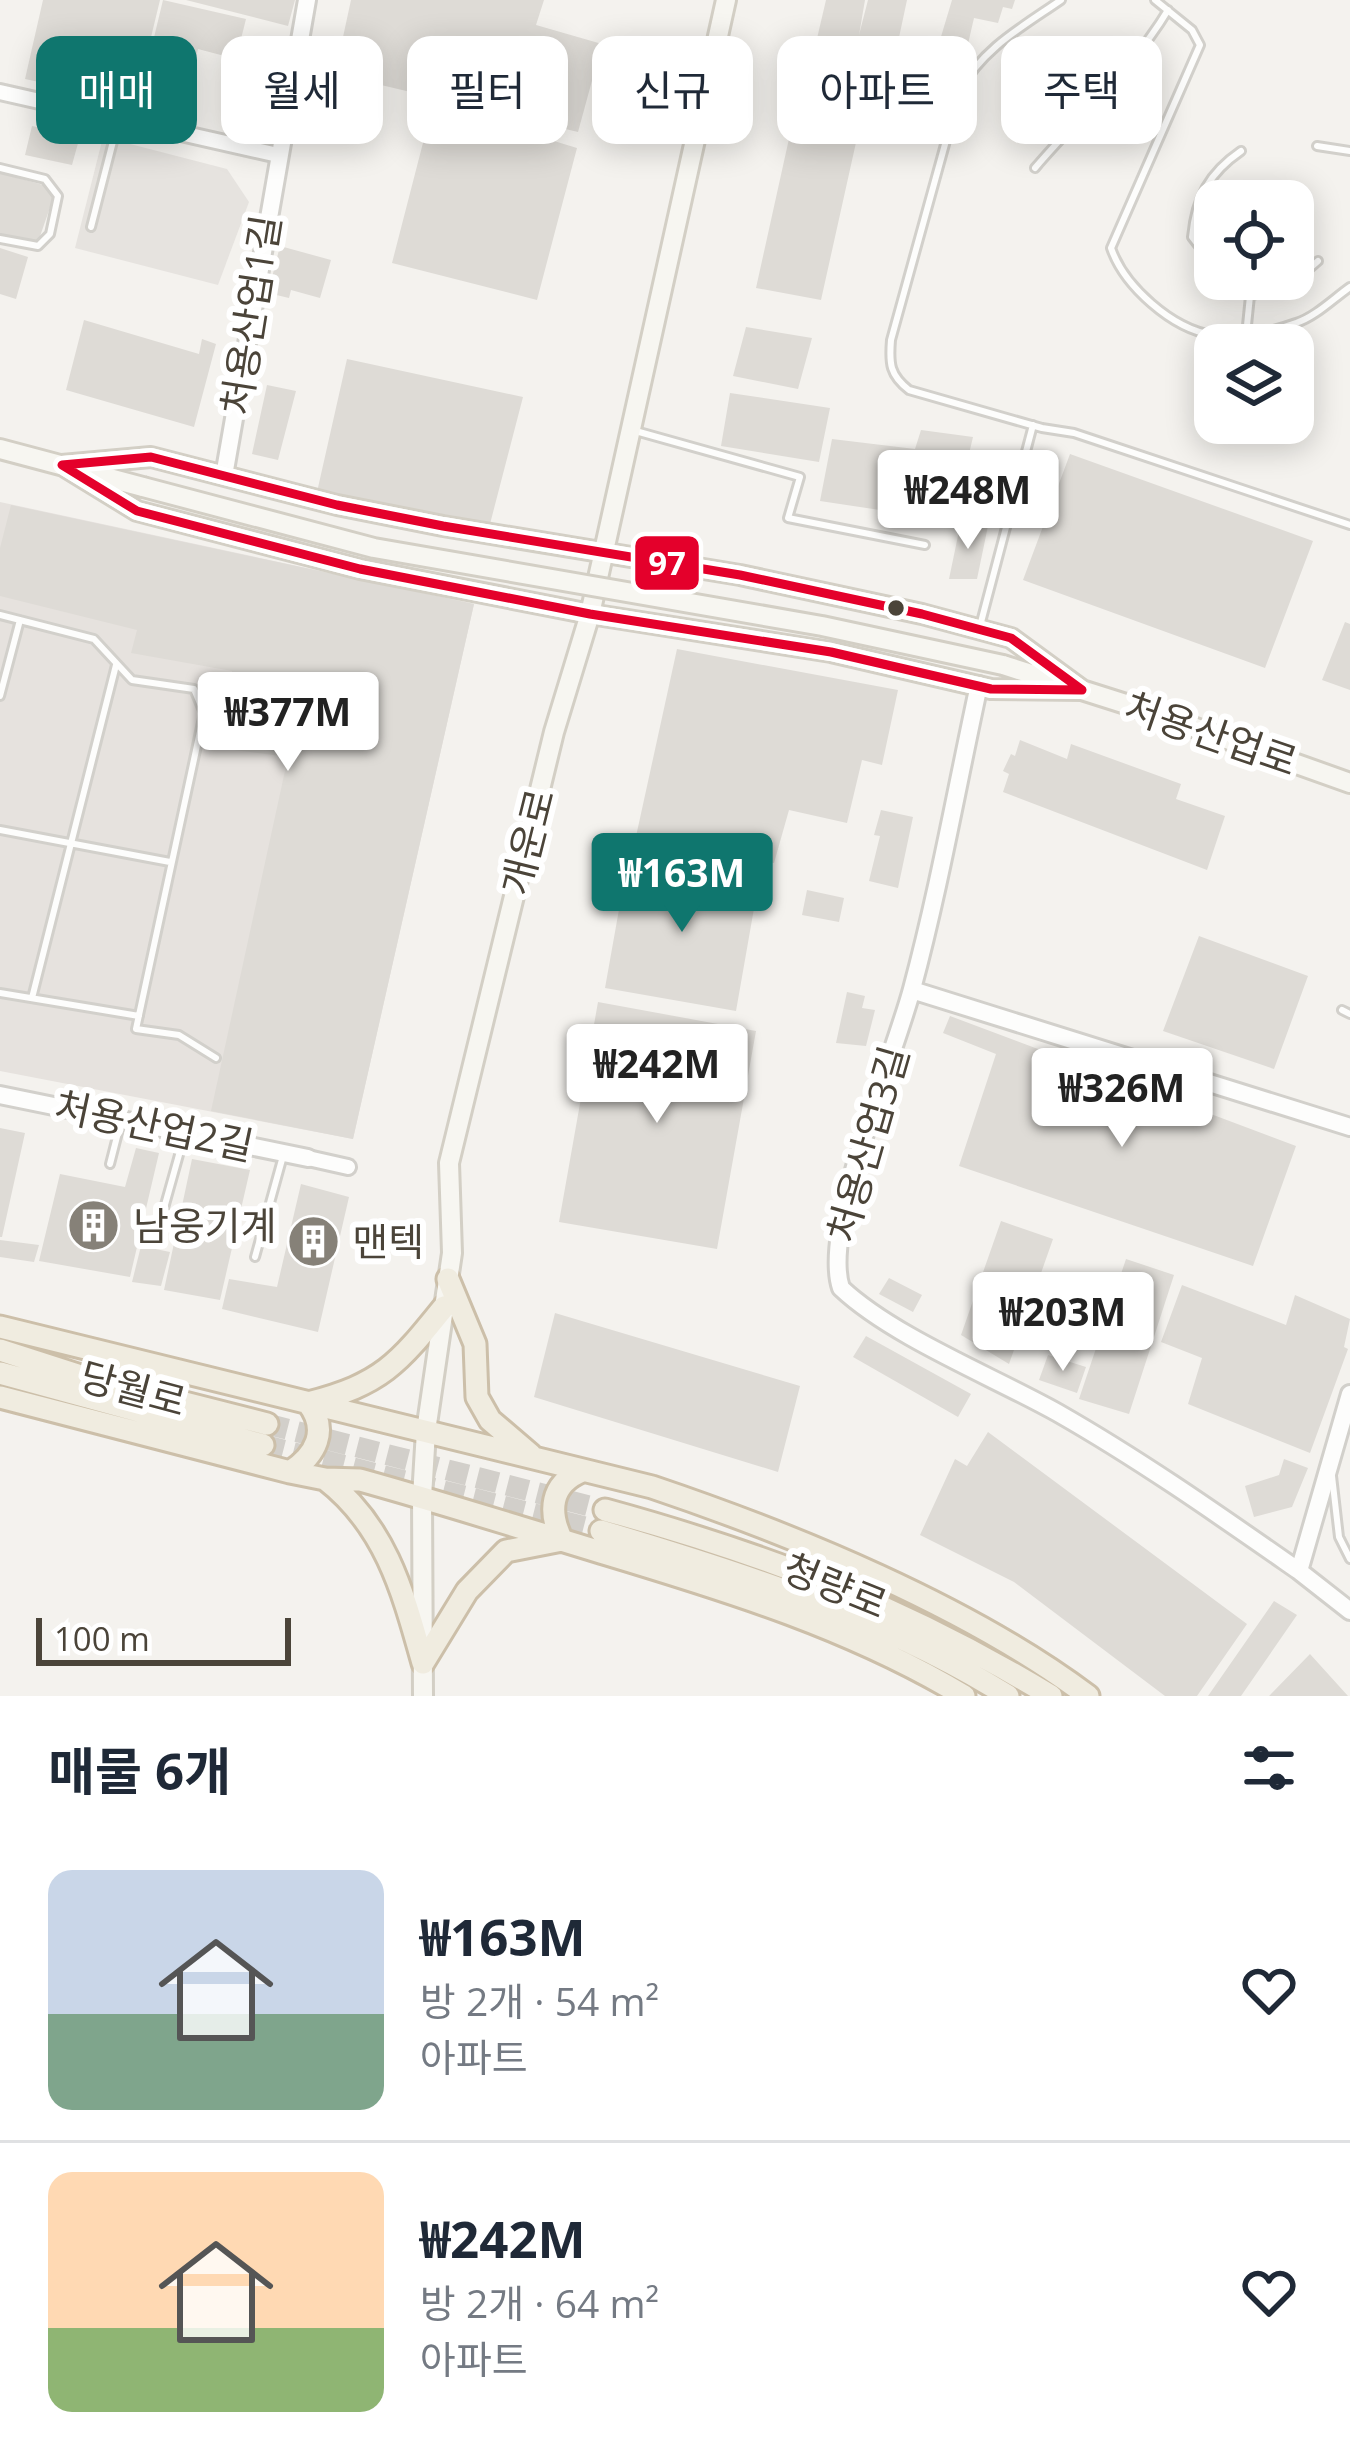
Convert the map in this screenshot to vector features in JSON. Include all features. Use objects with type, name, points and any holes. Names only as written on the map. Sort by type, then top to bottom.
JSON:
[{"type":"highway","points":[[448,1279],[475,1344],[477,1397],[490,1420],[536,1460]]},
{"type":"highway","points":[[308,1403],[345,1394],[398,1365],[444,1307]]},
{"type":"highway","points":[[0,1327],[652,1487],[749,1520],[937,1606],[1088,1696]]},
{"type":"highway","name":"당월로","points":[[0,1350],[265,1434],[0,1372]]},
{"type":"highway","points":[[0,1397],[290,1472],[360,1480],[562,1540],[809,1619],[964,1696]]},
{"type":"highway","points":[[290,1472],[319,1440],[320,1427],[308,1403]]},
{"type":"highway","points":[[562,1540],[555,1526],[553,1499],[570,1476],[582,1471]]},
{"type":"highway","points":[[325,1479],[375,1530],[399,1582],[423,1664]]},
{"type":"highway","name":"청량로","points":[[1008,1696],[936,1654],[771,1583],[603,1521],[762,1557],[842,1587],[925,1625],[1051,1696]]},
{"type":"highway","points":[[423,1664],[467,1591],[506,1552],[562,1540]]},
{"type":"main road","name":"개운로","points":[[423,1696],[422,1497],[426,1432],[452,1253],[449,1163],[554,732],[590,614],[726,0]]},
{"type":"main road","points":[[0,449],[62,465],[137,511],[360,569],[590,614],[831,652],[992,689],[1082,690]]},
{"type":"main road","points":[[62,465],[152,457],[358,509],[603,555],[740,574],[1011,638],[1082,690]]},
{"type":"main road","name":"처용산업로","points":[[62,465],[374,548],[822,626],[1003,664],[1350,783]]},
{"type":"street","name":"처용산업1길","points":[[224,476],[307,0]]},
{"type":"street","points":[[0,92],[36,100]]},
{"type":"street","points":[[197,137],[278,155]]},
{"type":"street","name":"처용산업3길","points":[[980,686],[912,989],[844,1209],[835,1271],[841,1288],[886,1321],[1150,1468],[1350,1611]]},
{"type":"street","points":[[912,989],[1350,1127]]},
{"type":"street","name":"처용산업2길","points":[[0,1095],[308,1157]]},
{"type":"street","points":[[308,1157],[348,1167]]},
{"type":"street","points":[[1299,1571],[1350,1394]]},
{"type":"lane","points":[[1061,0],[995,45],[974,66],[960,90],[891,340],[889,364],[895,379],[909,390],[1074,433],[1350,525]]},
{"type":"lane","points":[[1155,0],[1192,30],[1200,45],[1111,248],[1116,264],[1148,303],[1194,327]]},
{"type":"lane","points":[[1035,168],[1084,110],[1141,55],[1168,10]]},
{"type":"lane","points":[[91,226],[112,144]]},
{"type":"lane","points":[[1317,146],[1350,152]]},
{"type":"lane","points":[[1208,180],[1241,151]]},
{"type":"lane","points":[[0,168],[45,179],[58,196],[50,234],[38,246],[0,239]]},
{"type":"lane","points":[[1314,265],[1318,261]]},
{"type":"lane","points":[[1292,324],[1350,287]]},
{"type":"lane","points":[[979,629],[1033,425]]},
{"type":"lane","points":[[630,429],[800,477],[788,518],[926,545]]},
{"type":"lane","points":[[0,615],[94,639],[132,680],[194,689],[201,699],[204,713],[136,1029],[179,1035],[216,1058]]},
{"type":"lane","points":[[0,696],[20,620]]},
{"type":"lane","points":[[32,998],[116,665]]},
{"type":"lane","points":[[0,830],[170,862]]},
{"type":"lane","points":[[0,993],[139,1016]]},
{"type":"lane","points":[[110,1164],[122,1118]]},
{"type":"lane","points":[[159,1226],[185,1131]]},
{"type":"lane","points":[[256,1257],[284,1152]]},
{"type":"lane","points":[[1330,1459],[1340,1537],[1350,1559]]},
{"type":"shaded area","points":[[101,144],[130,144],[227,169],[249,202],[218,285],[75,248]]},
{"type":"shaded area","points":[[0,502],[474,604],[353,1139],[0,1071]]},
{"type":"building","points":[[43,0],[160,0],[151,36],[36,36],[36,81],[25,79]]},
{"type":"building","points":[[163,0],[246,19],[242,36],[221,36],[221,55],[198,49],[197,53],[197,36],[154,36]]},
{"type":"building","points":[[186,0],[295,0],[288,26]]},
{"type":"building","points":[[351,0],[544,0],[536,25],[592,41],[592,81],[578,132],[568,130],[568,36],[407,36],[407,91],[383,85],[383,36],[343,36]]},
{"type":"building","points":[[826,0],[865,0],[859,35],[868,0],[907,0],[899,36],[818,36]]},
{"type":"building","points":[[952,0],[1015,0],[1012,9],[1003,7],[998,23],[974,18],[970,36],[941,36]]},
{"type":"building","points":[[32,126],[36,127],[36,144],[78,144],[72,165],[25,155]]},
{"type":"building","points":[[423,144],[564,144],[577,148],[537,300],[392,263]]},
{"type":"building","points":[[788,144],[856,144],[821,300],[756,288]]},
{"type":"building","points":[[0,173],[47,186],[51,192],[53,199],[38,242],[27,244],[0,236]]},
{"type":"building","points":[[280,246],[331,260],[320,298],[291,290],[289,298],[268,293]]},
{"type":"building","points":[[0,248],[28,257],[16,299],[0,294]]},
{"type":"building","points":[[84,320],[199,354],[202,339],[216,344],[194,427],[66,390]]},
{"type":"building","points":[[746,327],[812,338],[798,389],[733,376]]},
{"type":"building","points":[[347,359],[523,397],[490,524],[317,492]]},
{"type":"building","points":[[267,385],[296,391],[278,460],[252,454]]},
{"type":"building","points":[[730,393],[830,408],[819,462],[721,446]]},
{"type":"building","points":[[921,430],[973,437],[953,521],[820,501],[832,439],[915,449]]},
{"type":"building","points":[[1070,454],[1313,541],[1265,668],[1023,580]]},
{"type":"building","points":[[975,458],[1001,462],[990,517],[977,516],[979,500],[966,498]]},
{"type":"building","points":[[11,505],[474,604],[353,1139],[211,1111],[288,757],[219,748],[232,671],[131,653],[137,630],[0,596],[0,548]]},
{"type":"building","points":[[960,526],[988,526],[977,579],[949,579]]},
{"type":"building","points":[[1345,622],[1350,624],[1350,690],[1322,680]]},
{"type":"building","points":[[677,649],[898,690],[882,765],[862,760],[847,823],[789,810],[774,863],[635,841]]},
{"type":"building","points":[[1020,740],[1067,759],[1071,744],[1181,784],[1176,799],[1225,816],[1207,870],[1003,792],[1009,774],[1003,771]]},
{"type":"building","points":[[881,810],[913,817],[898,888],[869,881]]},
{"type":"building","points":[[628,859],[759,880],[736,1011],[605,988]]},
{"type":"building","points":[[807,890],[844,898],[839,922],[802,915]]},
{"type":"building","points":[[1199,936],[1308,976],[1274,1069],[1163,1031]]},
{"type":"building","points":[[847,992],[865,996],[862,1008],[875,1010],[866,1046],[836,1043]]},
{"type":"building","points":[[598,1002],[756,1031],[717,1249],[559,1222]]},
{"type":"building","points":[[950,1016],[1296,1146],[1253,1266],[959,1166],[996,1054],[943,1033]]},
{"type":"building","points":[[0,1128],[25,1133],[2,1237],[0,1237]]},
{"type":"building","name":"남웅기계","points":[[136,1148],[159,1153],[130,1277],[39,1261],[60,1174],[125,1187]]},
{"type":"building","points":[[192,1159],[250,1170],[220,1300],[164,1290]]},
{"type":"building","name":"맨텍","points":[[301,1184],[349,1197],[318,1332],[222,1309],[229,1279],[277,1287]]},
{"type":"building","points":[[1001,1221],[1053,1239],[1009,1364],[961,1335]]},
{"type":"building","points":[[0,1240],[39,1245],[34,1262],[0,1257]]},
{"type":"building","points":[[141,1246],[170,1252],[161,1286],[132,1282]]},
{"type":"building","points":[[1126,1259],[1174,1275],[1129,1414],[1079,1399]]},
{"type":"building","points":[[889,1278],[922,1295],[913,1312],[879,1294]]},
{"type":"building","points":[[1182,1285],[1286,1325],[1295,1295],[1350,1319],[1344,1347],[1348,1349],[1310,1453],[1188,1404],[1202,1358],[1161,1342]]},
{"type":"building","points":[[555,1313],[800,1386],[778,1472],[534,1397]]},
{"type":"building","points":[[866,1336],[971,1394],[958,1417],[853,1357]]},
{"type":"building","points":[[1048,1355],[1086,1367],[1077,1393],[1039,1380]]},
{"type":"building","points":[[988,1432],[1247,1624],[1197,1696],[1165,1696],[1014,1582],[920,1535],[955,1459],[967,1466]]},
{"type":"building","points":[[1284,1459],[1308,1468],[1292,1507],[1254,1517],[1245,1486],[1279,1475]]},
{"type":"building","points":[[1274,1601],[1297,1615],[1241,1696],[1208,1696]]},
{"type":"building","points":[[1310,1654],[1348,1696],[1269,1696]]},
{"type":"tunnel","points":[[267,1424],[605,1510]]},
{"type":"tunnel","points":[[263,1445],[601,1531]]},
{"type":"transit line","name":"97","points":[[151,457],[337,505],[740,575],[922,614],[1011,638],[1082,690],[991,689],[831,652],[590,614],[360,569],[137,511],[62,465],[151,457]]},
{"type":"place","name":"남웅기계","points":[[94,1226]]},
{"type":"place","name":"맨텍","points":[[313,1242]]}]
